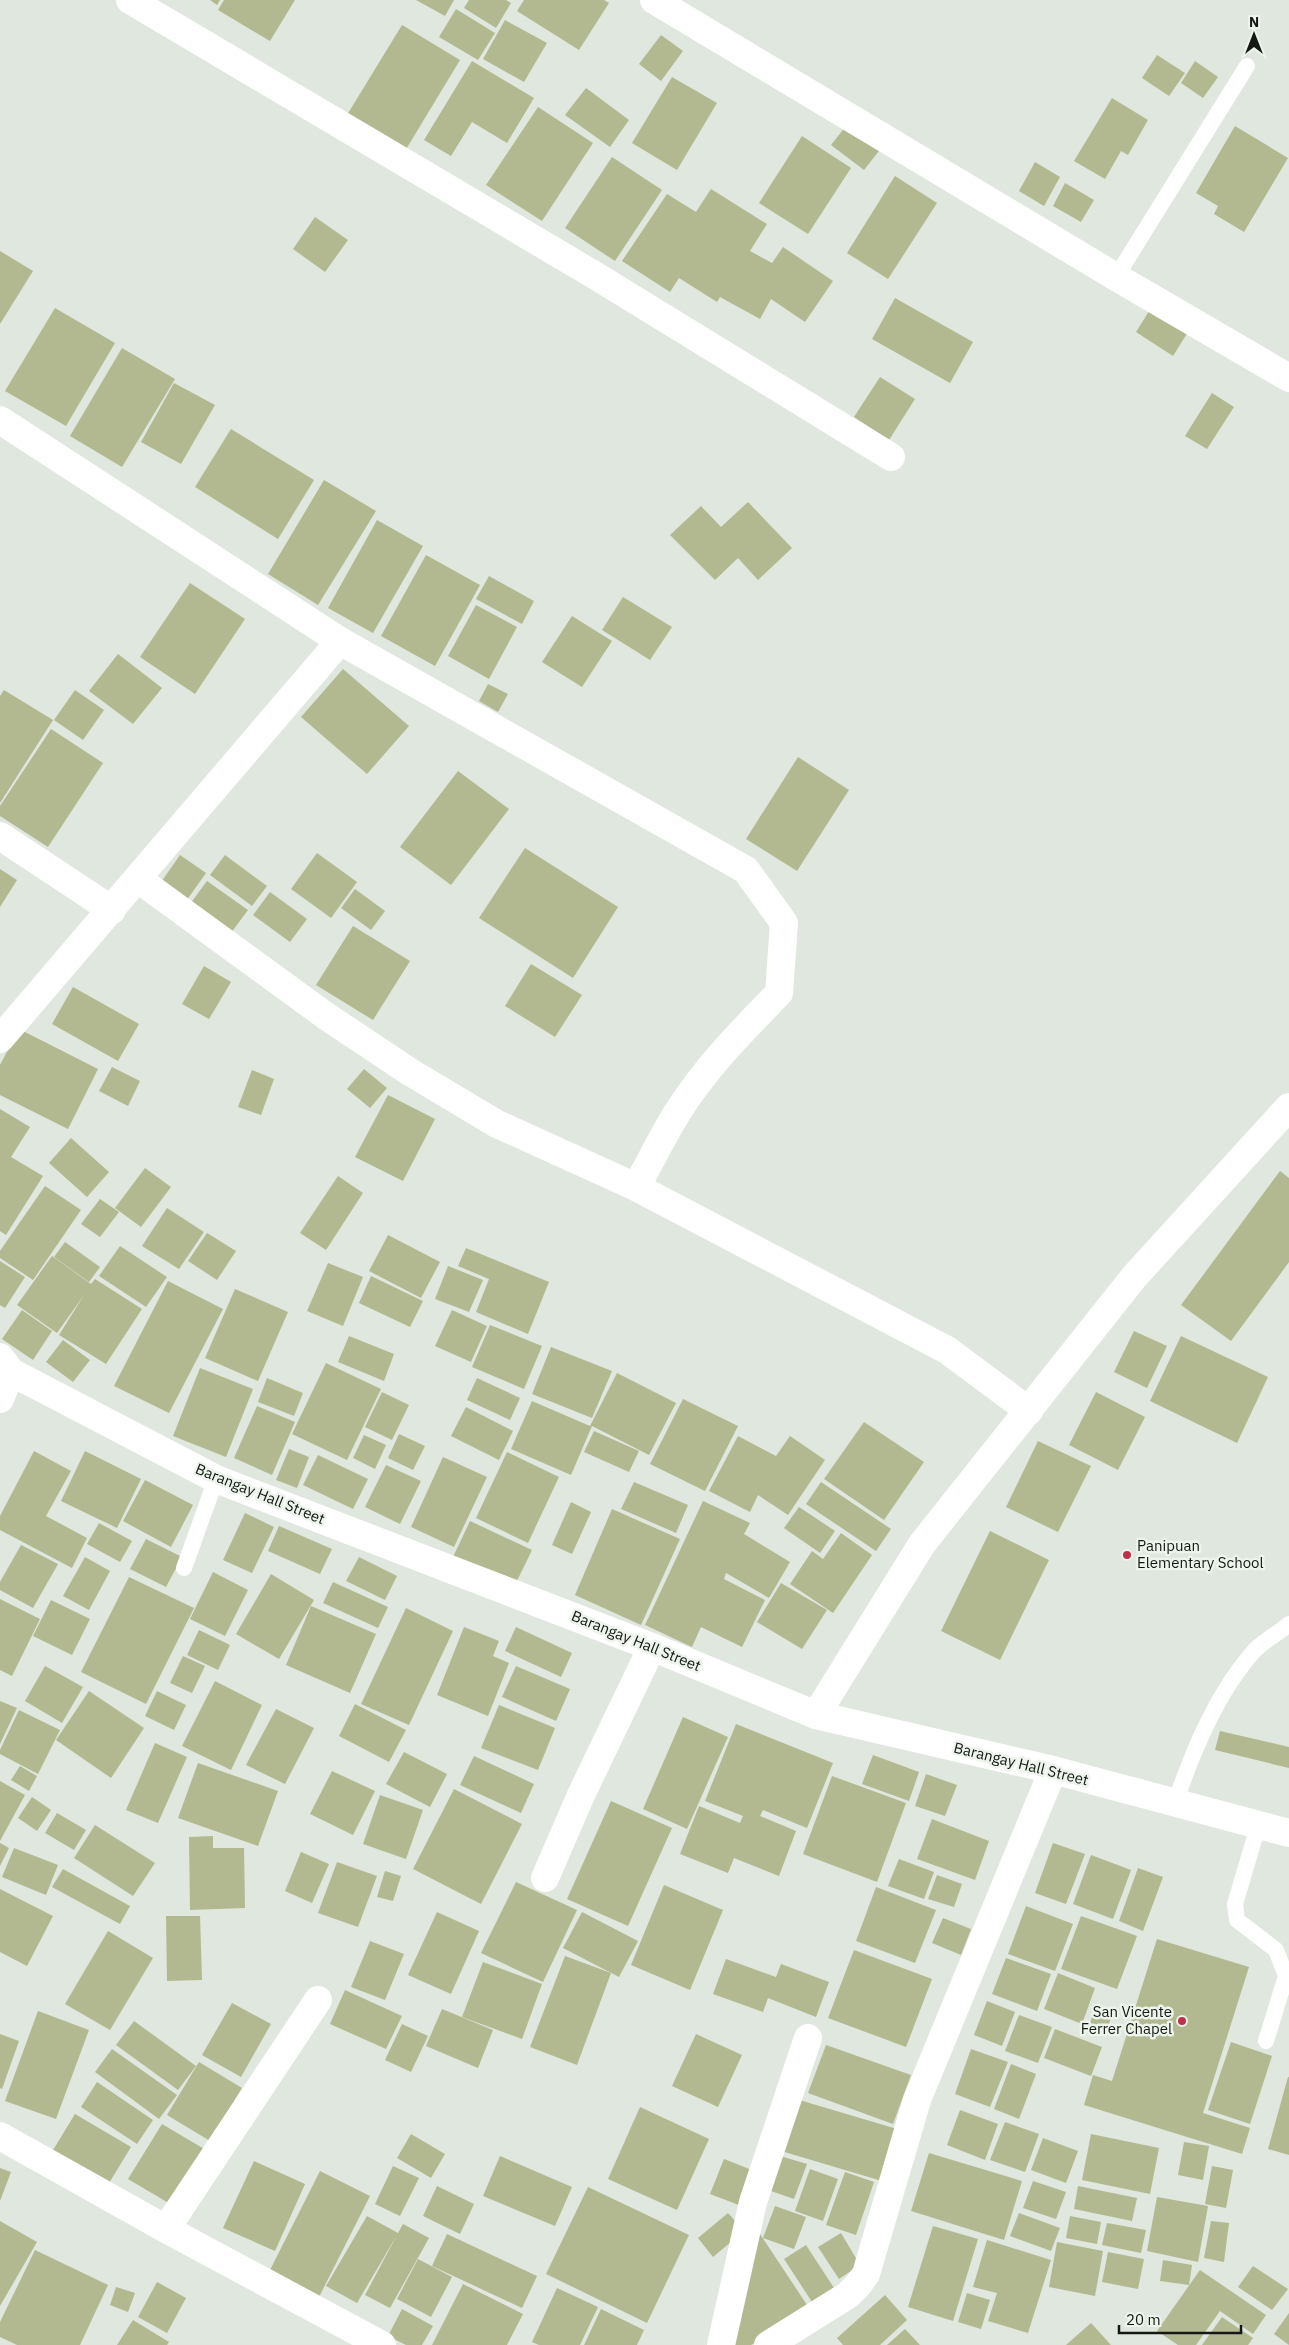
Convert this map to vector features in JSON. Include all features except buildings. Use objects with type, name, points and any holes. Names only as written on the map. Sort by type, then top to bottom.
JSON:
[{"type":"street","points":[[130,0],[596,276],[891,457]]},
{"type":"street","points":[[654,0],[1116,277],[1289,378]]},
{"type":"street","points":[[0,420],[340,641],[746,870],[784,923],[779,994],[709,1068],[677,1113],[636,1187]]},
{"type":"street","points":[[0,1039],[340,641]]},
{"type":"street","points":[[0,836],[112,910]]},
{"type":"street","points":[[138,879],[326,1016],[410,1072],[497,1124],[636,1187],[947,1350],[1029,1411]]},
{"type":"street","points":[[816,1715],[922,1544],[1134,1278],[1289,1107]]},
{"type":"street","points":[[0,1399],[6,1365]]},
{"type":"street","name":"Barangay Hall Street","points":[[6,1365],[216,1479],[652,1646],[816,1715],[1053,1770],[1175,1804],[1289,1832]]},
{"type":"street","points":[[545,1878],[580,1795],[652,1646]]},
{"type":"street","points":[[768,2345],[848,2295],[866,2274],[916,2100],[1053,1770]]},
{"type":"street","points":[[166,2229],[318,2000]]},
{"type":"street","points":[[721,2345],[754,2202],[776,2130],[808,2038]]},
{"type":"street","points":[[0,2136],[166,2229],[382,2345]]},
{"type":"lane","points":[[1116,277],[1247,66]]},
{"type":"lane","points":[[184,1568],[216,1479]]},
{"type":"lane","points":[[1175,1804],[1194,1748],[1239,1670],[1257,1648],[1289,1624]]},
{"type":"lane","points":[[1258,1823],[1235,1904],[1237,1920],[1276,1950],[1286,1976],[1266,2041]]},
{"type":"place","name":"Panipuan Elementary School","points":[[1127,1555]]},
{"type":"place","name":"San Vicente Ferrer Chapel","points":[[1182,2021]]}]
